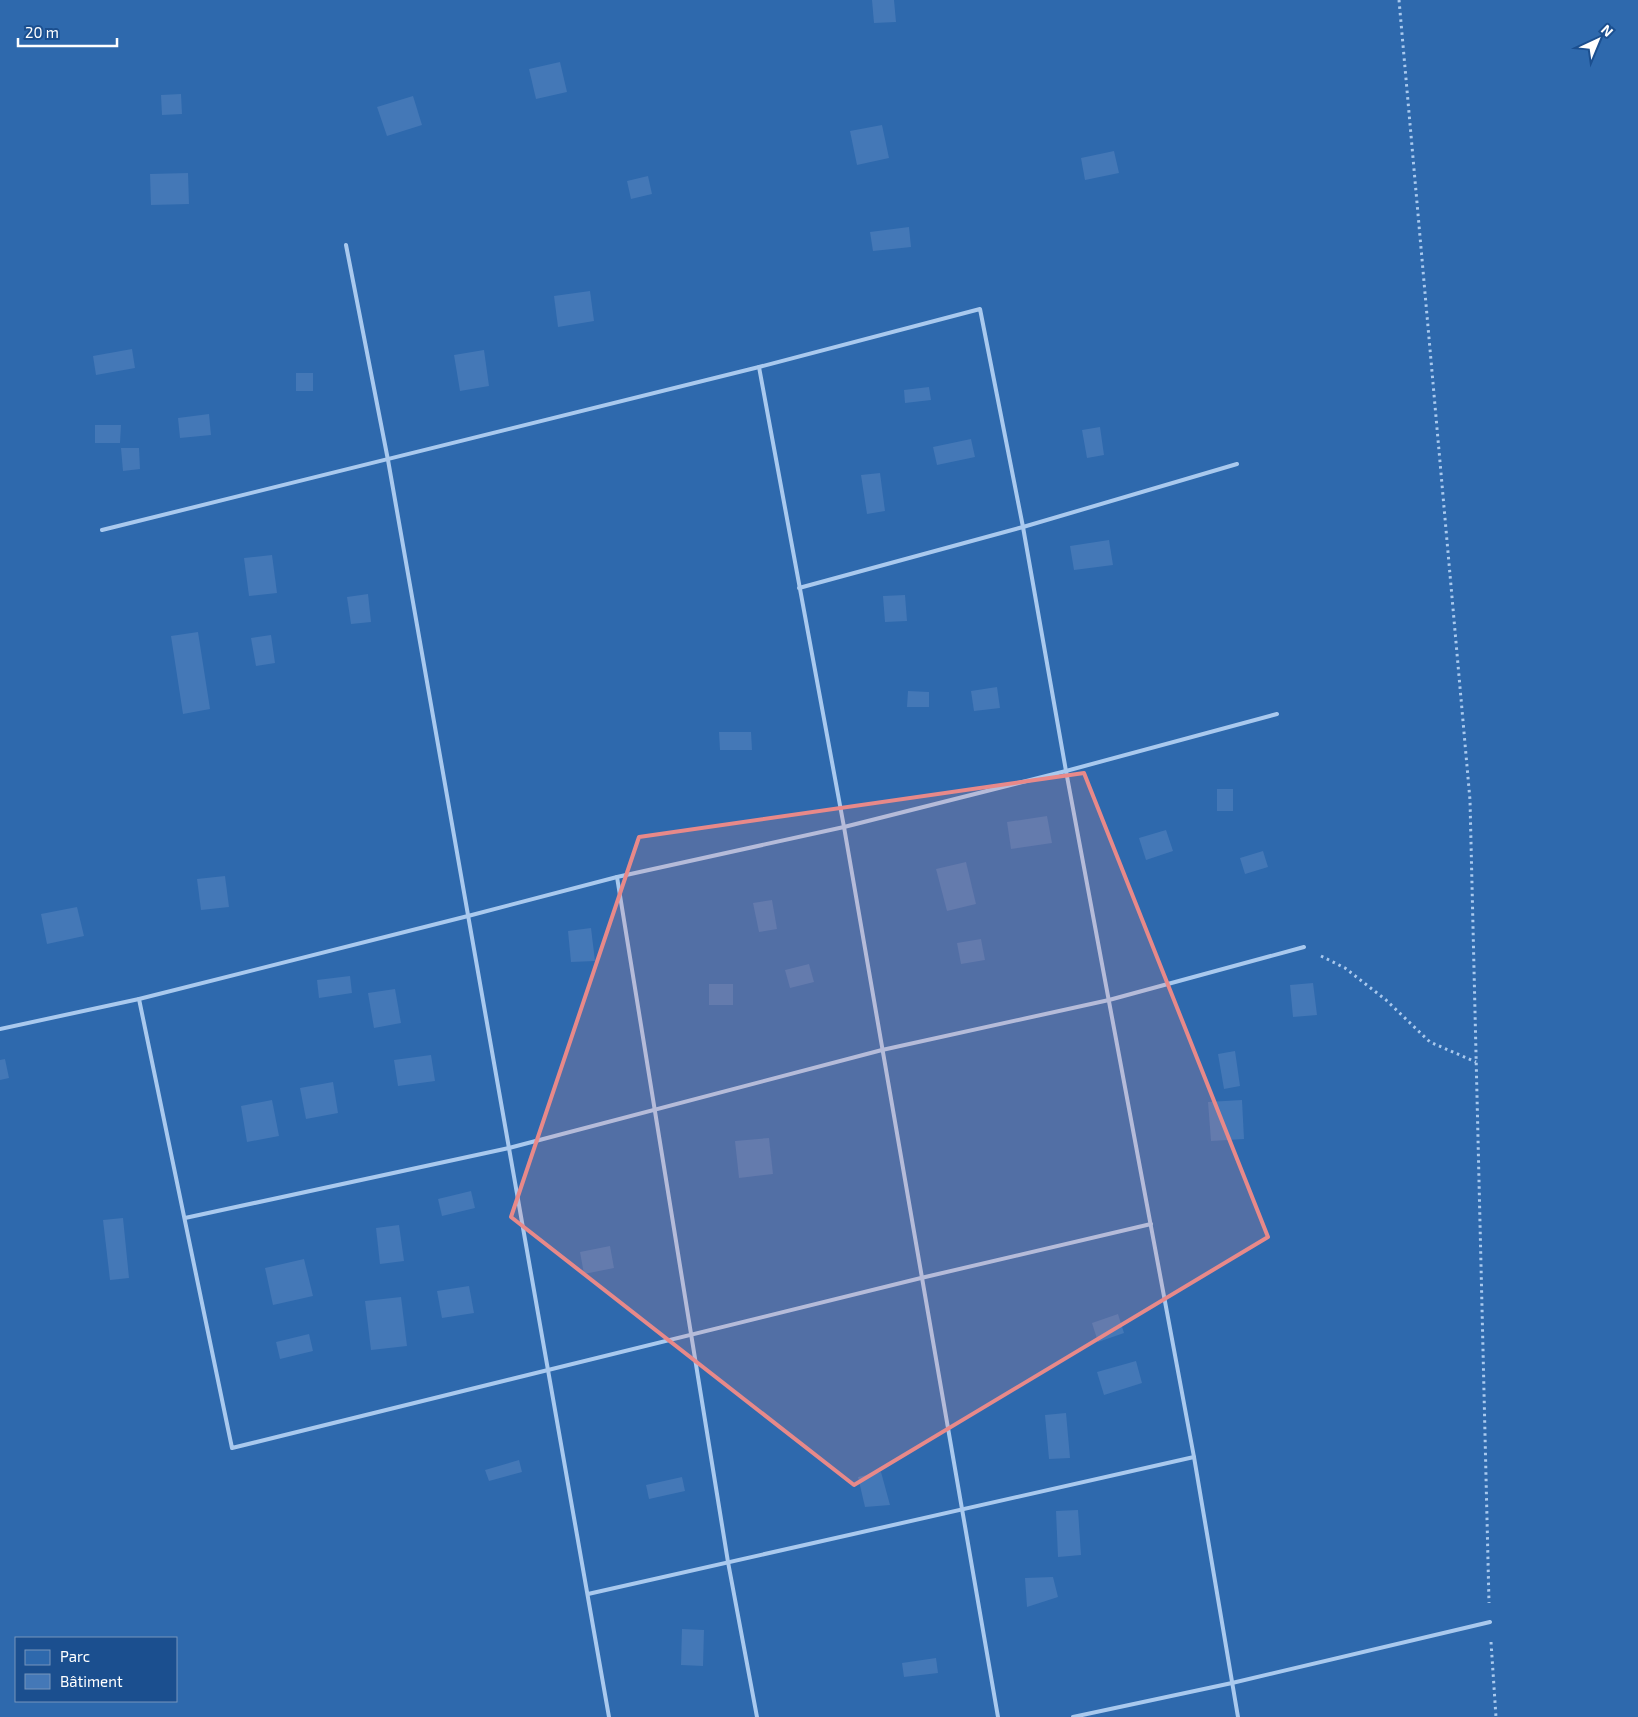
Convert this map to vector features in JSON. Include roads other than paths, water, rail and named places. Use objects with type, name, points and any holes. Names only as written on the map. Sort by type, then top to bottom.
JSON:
[{"type":"lane","points":[[346,245],[388,460],[610,1717]]},
{"type":"lane","points":[[102,530],[759,367],[980,309],[1023,527],[1066,771],[1194,1457],[1238,1717]]},
{"type":"lane","points":[[759,367],[844,827],[998,1717]]},
{"type":"lane","points":[[799,588],[1023,527],[1237,464]]},
{"type":"lane","points":[[0,1029],[140,999],[617,877],[844,827],[1066,771],[1277,714]]},
{"type":"lane","points":[[617,877],[728,1562],[757,1717]]},
{"type":"lane","points":[[185,1218],[509,1148],[882,1050],[1109,1000],[1304,947]]},
{"type":"lane","points":[[140,999],[232,1448],[921,1278],[1151,1224]]},
{"type":"lane","points":[[588,1594],[1194,1457]]},
{"type":"lane","points":[[1073,1717],[1232,1683],[1490,1622]]}]
